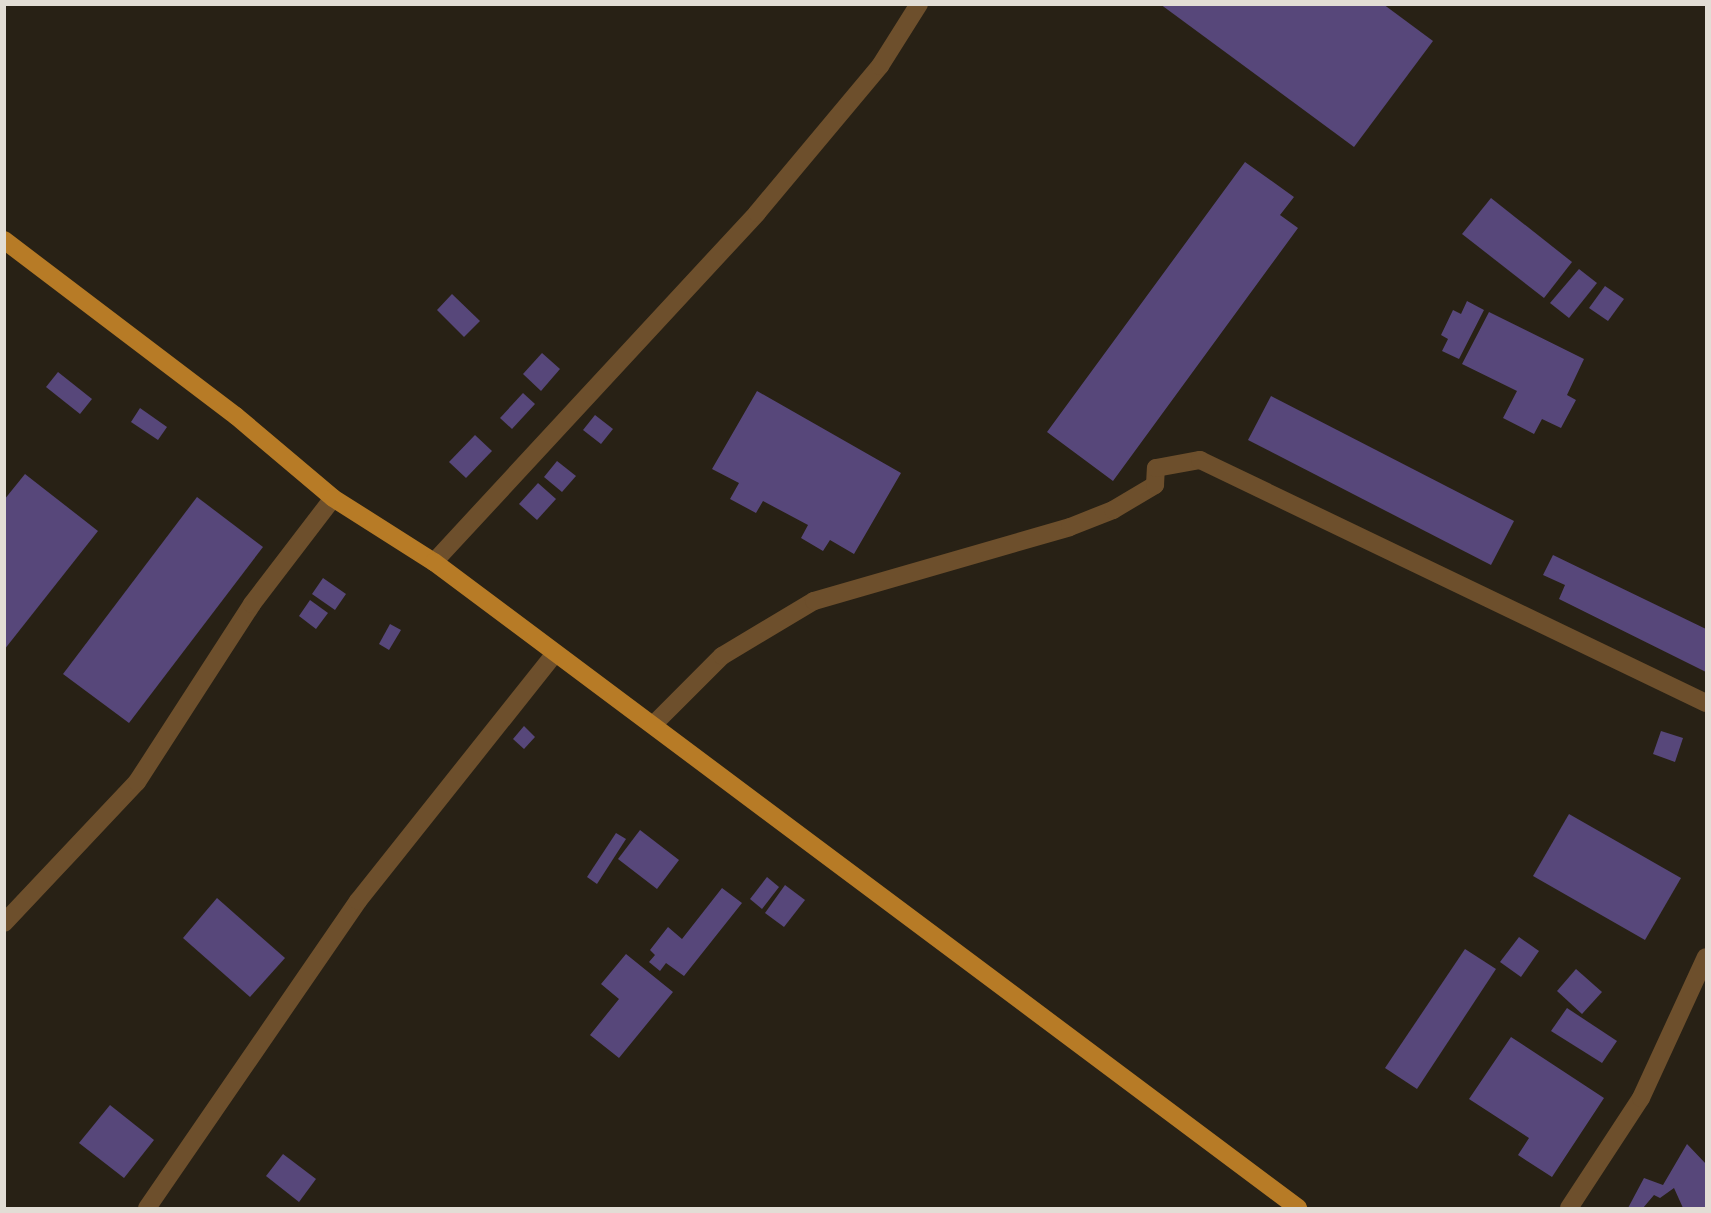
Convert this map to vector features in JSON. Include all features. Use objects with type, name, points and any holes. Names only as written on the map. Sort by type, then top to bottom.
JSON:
[{"type":"main road","points":[[4,240],[236,416],[333,498],[434,562],[554,655],[653,725],[1298,1209]]},
{"type":"street","points":[[434,562],[757,213],[880,66],[919,4]]},
{"type":"street","points":[[653,725],[722,656],[814,601],[1070,527],[1113,510],[1155,485],[1156,468],[1200,460],[1707,703]]},
{"type":"street","points":[[4,923],[137,782],[252,604],[333,498]]},
{"type":"street","points":[[147,1209],[358,901],[554,655]]},
{"type":"street","points":[[1569,1209],[1641,1098],[1707,957]]},
{"type":"building","points":[[1160,4],[1383,4],[1433,41],[1354,147]]},
{"type":"building","points":[[1245,162],[1294,197],[1280,215],[1298,228],[1113,481],[1047,432]]},
{"type":"building","points":[[1491,198],[1572,262],[1544,298],[1462,234]]},
{"type":"building","points":[[1579,269],[1597,283],[1569,318],[1550,303]]},
{"type":"building","points":[[1605,286],[1624,299],[1608,321],[1589,308]]},
{"type":"building","points":[[452,294],[480,321],[464,337],[437,310]]},
{"type":"building","points":[[1467,301],[1484,310],[1459,359],[1442,351],[1448,339],[1441,335],[1453,310],[1461,314]]},
{"type":"building","points":[[1489,312],[1584,359],[1567,395],[1576,400],[1561,428],[1542,419],[1534,434],[1503,418],[1517,391],[1462,364]]},
{"type":"building","points":[[542,353],[560,369],[541,391],[523,374]]},
{"type":"building","points":[[58,372],[92,399],[80,414],[46,387]]},
{"type":"building","points":[[757,391],[901,473],[854,554],[830,540],[823,551],[801,538],[808,525],[763,501],[756,513],[730,499],[739,483],[712,469]]},
{"type":"building","points":[[523,393],[535,404],[512,429],[500,418]]},
{"type":"building","points":[[1271,396],[1514,521],[1491,565],[1248,440]]},
{"type":"building","points":[[140,408],[167,427],[158,440],[131,422]]},
{"type":"building","points":[[595,415],[613,429],[601,444],[583,430]]},
{"type":"building","points":[[475,435],[492,451],[466,478],[449,462]]},
{"type":"building","points":[[557,461],[576,476],[562,492],[544,477]]},
{"type":"building","points":[[25,474],[98,531],[4,650],[4,500]]},
{"type":"building","points":[[538,483],[556,499],[537,520],[519,504]]},
{"type":"building","points":[[197,497],[263,547],[129,723],[63,674]]},
{"type":"building","points":[[1553,555],[1706,629],[1706,672],[1559,599],[1565,585],[1543,575]]},
{"type":"building","points":[[323,578],[346,594],[335,610],[312,594]]},
{"type":"building","points":[[310,600],[328,613],[316,629],[299,616]]},
{"type":"building","points":[[390,624],[401,630],[389,650],[379,644]]},
{"type":"building","points":[[524,726],[535,737],[524,749],[513,739]]},
{"type":"building","points":[[1661,731],[1683,738],[1675,762],[1653,754]]},
{"type":"building","points":[[1569,814],[1681,878],[1645,940],[1533,876]]},
{"type":"building","points":[[640,830],[679,860],[657,889],[618,859]]},
{"type":"building","points":[[616,833],[626,839],[597,884],[587,877]]},
{"type":"building","points":[[767,877],[779,887],[762,909],[750,899]]},
{"type":"building","points":[[785,885],[805,900],[784,927],[765,913]]},
{"type":"building","points":[[722,888],[742,903],[684,976],[666,963],[660,971],[649,962],[655,955],[650,950],[668,927],[682,939]]},
{"type":"building","points":[[217,898],[285,958],[250,997],[183,938]]},
{"type":"building","points":[[1519,937],[1539,951],[1521,977],[1500,962]]},
{"type":"building","points":[[1465,949],[1496,969],[1417,1089],[1385,1068]]},
{"type":"building","points":[[626,954],[673,992],[619,1058],[590,1035],[619,999],[601,984]]},
{"type":"building","points":[[1576,969],[1602,992],[1582,1014],[1557,991]]},
{"type":"building","points":[[1567,1008],[1617,1041],[1602,1063],[1551,1031]]},
{"type":"building","points":[[1511,1037],[1604,1098],[1552,1177],[1518,1155],[1529,1138],[1469,1099]]},
{"type":"building","points":[[110,1105],[154,1140],[124,1178],[79,1143]]},
{"type":"building","points":[[1687,1144],[1706,1164],[1706,1208],[1683,1208],[1674,1188],[1660,1198],[1654,1195],[1643,1208],[1628,1208],[1644,1178],[1663,1185]]},
{"type":"building","points":[[283,1154],[316,1179],[299,1202],[266,1176]]}]
